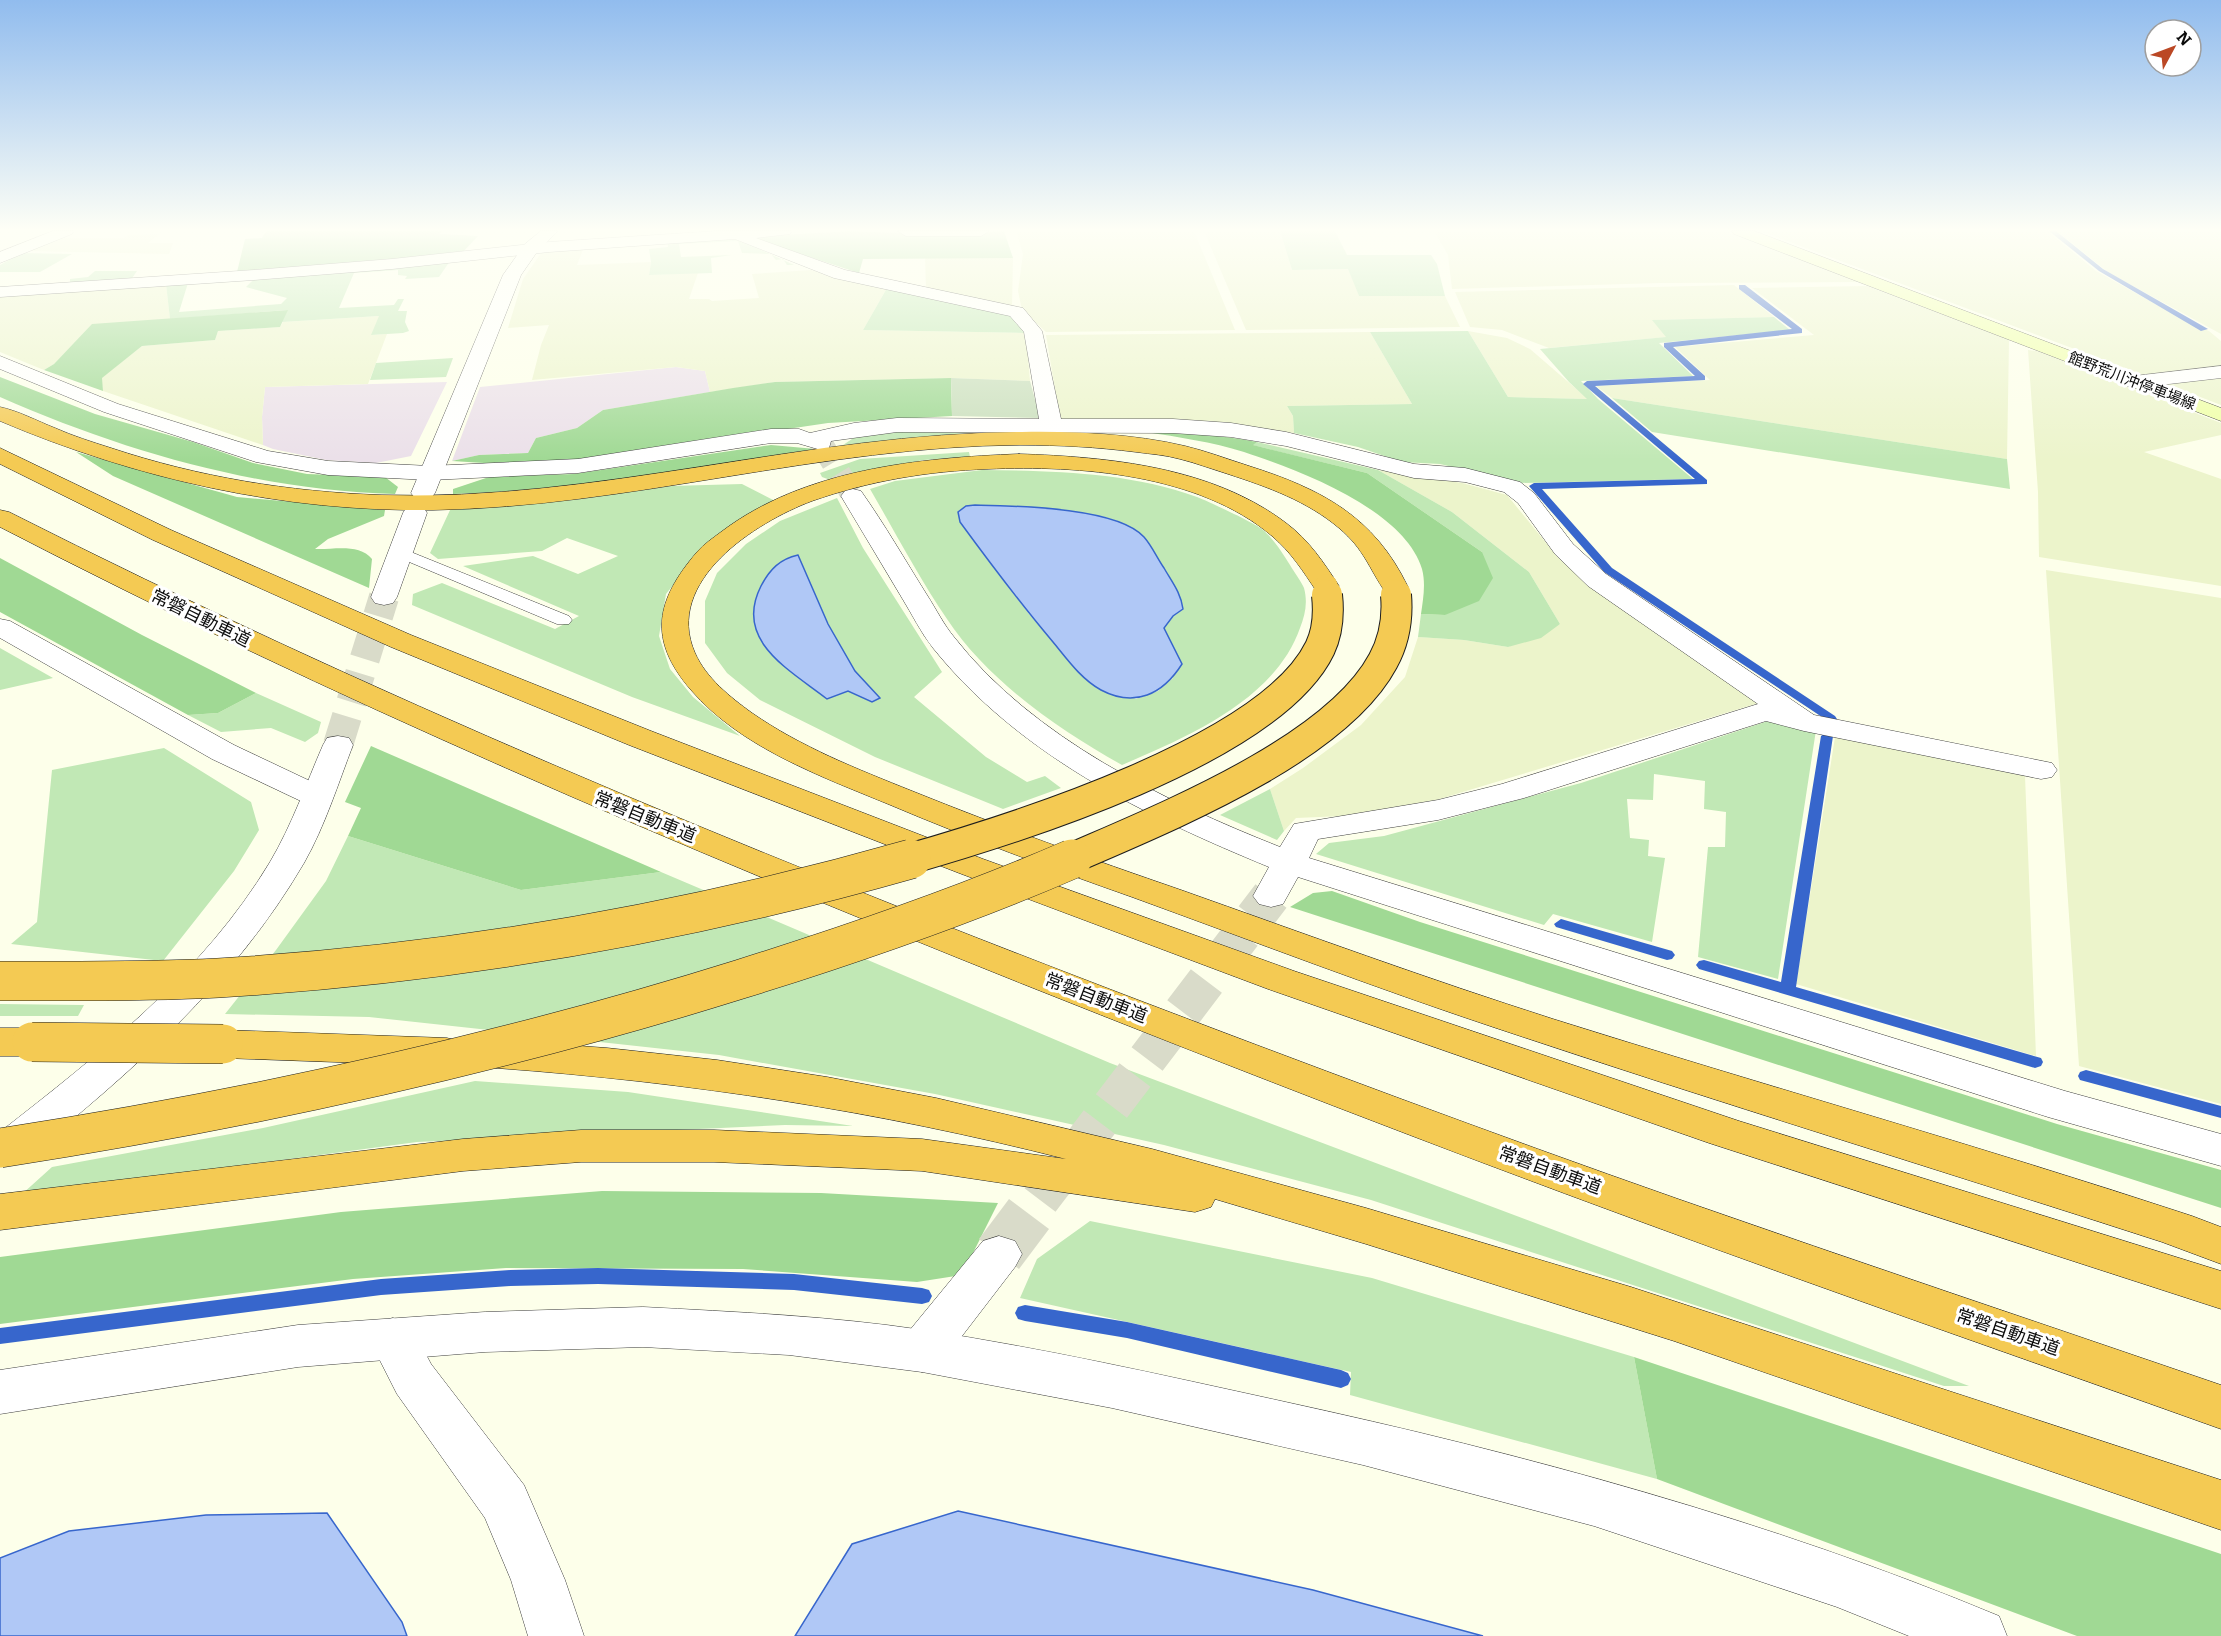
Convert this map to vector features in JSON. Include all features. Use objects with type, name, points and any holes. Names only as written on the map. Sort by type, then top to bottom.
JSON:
[{"type":"highway","points":[[0,413],[111,456],[162,471],[251,491],[383,503],[435,503],[546,496],[864,450],[958,440],[1042,438],[1121,443],[1195,456],[1252,472],[1294,489],[1348,522],[1370,542],[1386,565],[1395,587],[1398,610],[1394,633],[1385,656],[1371,680],[1331,719],[1282,754],[1227,785],[1074,859],[873,935],[738,981],[581,1027],[426,1066],[135,1126],[0,1148]]},
{"type":"highway","points":[[0,455],[162,535],[400,641],[640,738],[971,866],[1281,980],[1724,1132],[2221,1290]]},
{"type":"highway","points":[[0,981],[177,980],[366,963],[511,945],[699,912],[801,889],[945,849],[1062,810],[1165,767],[1245,723],[1276,700],[1299,678],[1317,655],[1327,632],[1330,610],[1326,586],[1310,558],[1299,545],[1278,528],[1247,509],[1197,487],[1160,477],[1099,466],[1028,460],[986,461],[903,470],[831,487],[773,510],[746,525],[702,560],[687,580],[676,602],[673,625],[677,650],[694,678],[718,701],[748,724],[829,768],[930,810],[1120,882],[1485,1010],[2176,1229],[2221,1246]]},
{"type":"highway","name":"常磐自動車道","points":[[0,517],[99,569],[327,679],[553,779],[850,902],[1188,1034],[1655,1209],[2221,1407]]},
{"type":"highway","points":[[16,1042],[223,1044],[571,1058],[706,1072],[842,1094],[1107,1152],[1219,1182],[1715,1334],[2037,1445],[2221,1505]]},
{"type":"highway","points":[[0,1137],[135,1126]]},
{"type":"highway","points":[[0,1212],[463,1155],[581,1146],[714,1146],[922,1155],[1160,1189],[1365,1226]]},
{"type":"main road","name":"館野荒川沖停車場線","points":[[1939,307],[2221,415]]},
{"type":"street","points":[[384,597],[423,493],[500,307]]},
{"type":"street","points":[[994,307],[1016,312],[1033,331],[1051,425]]},
{"type":"street","points":[[0,362],[111,408],[264,456],[328,468],[423,493],[771,436],[816,441],[854,430],[897,425],[1173,426],[1231,430],[1286,439],[1404,469],[1433,474],[1465,475],[1512,486],[1526,498],[1563,549],[1597,580],[1804,722]]},
{"type":"street","points":[[2134,382],[2221,372]]},
{"type":"street","points":[[853,496],[942,641],[972,674],[1010,710],[1046,739],[1097,771],[1200,827],[1288,863],[2063,1106],[2221,1150]]},
{"type":"street","points":[[0,627],[223,752],[316,796]]},
{"type":"street","points":[[1271,896],[1306,831],[1438,810],[1470,802],[1523,788],[1765,711],[1804,722],[2041,770]]},
{"type":"street","points":[[0,1155],[71,1099],[120,1056],[172,1007],[230,944],[264,899],[287,861],[338,745]]},
{"type":"street","points":[[922,1351],[999,1254]]},
{"type":"street","points":[[0,1392],[298,1346],[485,1332],[643,1327],[789,1335],[922,1351],[1112,1386],[1340,1437],[1594,1501],[1837,1580],[1979,1636]]},
{"type":"street","points":[[393,1339],[414,1379],[505,1502],[538,1580],[556,1636]]},
{"type":"lane","points":[[400,553],[563,620]]},
{"type":"shaded area","points":[[676,367],[705,371],[710,392],[603,410],[577,428],[536,438],[528,453],[479,455],[452,461],[480,387]]},
{"type":"shaded area","points":[[447,382],[411,456],[376,463],[326,460],[263,445],[262,417],[265,387]]},
{"type":"green space","points":[[0,307],[169,307],[170,319],[92,325],[54,364],[44,370],[0,352]]},
{"type":"green space","points":[[169,307],[180,307],[179,312],[238,307],[400,307],[398,311],[407,311],[405,322],[409,331],[371,335],[379,316],[282,322],[287,310],[170,319]]},
{"type":"green space","points":[[514,307],[876,307],[863,330],[1026,333],[1030,381],[951,378],[775,382],[710,392],[705,371],[676,367],[532,380],[549,325],[508,328]]},
{"type":"green space","points":[[876,307],[979,307],[1010,314],[1026,333],[863,330]]},
{"type":"green space","points":[[1021,307],[1226,307],[1235,330],[1046,332]]},
{"type":"green space","points":[[1236,307],[1450,307],[1460,327],[1246,330]]},
{"type":"green space","points":[[1462,307],[1762,307],[1774,317],[1653,320],[1667,337],[1549,348],[1502,330],[1470,327]]},
{"type":"green space","points":[[1778,307],[1923,307],[2009,340],[2007,459],[1612,398],[1596,386],[1710,380],[1675,347],[1814,335]]},
{"type":"green space","points":[[1964,307],[2162,307],[2209,331],[2221,341],[2221,367],[2144,375]]},
{"type":"green space","points":[[2172,307],[2221,307],[2221,334]]},
{"type":"green space","points":[[288,310],[280,327],[218,331],[215,340],[142,346],[102,378],[103,391],[44,370],[54,364],[92,324]]},
{"type":"green space","points":[[380,316],[372,335],[387,334],[368,384],[265,387],[262,417],[263,445],[103,391],[101,378],[142,346],[215,340],[218,331],[280,327],[283,322]]},
{"type":"green space","points":[[1774,317],[1790,330],[1659,343],[1693,376],[1581,381],[1598,399],[1693,479],[1519,483],[1440,464],[1402,462],[1358,447],[1294,433],[1293,416],[1287,406],[1412,404],[1370,332],[1468,331],[1508,397],[1587,399],[1540,349],[1666,337],[1652,320]]},
{"type":"green space","points":[[1468,331],[1507,338],[1530,349],[1588,399],[1508,397]]},
{"type":"green space","points":[[1370,332],[1412,404],[1287,406],[1293,416],[1294,433],[1240,425],[1060,419],[1046,335]]},
{"type":"green space","points":[[2028,350],[2037,351],[2221,423],[2221,435],[2144,452],[2221,479],[2221,586],[2039,557],[2038,492]]},
{"type":"green space","points":[[453,358],[446,377],[370,380],[376,363]]},
{"type":"green space","points":[[0,377],[95,414],[193,442],[253,463],[307,474],[385,477],[398,487],[395,494],[344,491],[293,485],[193,465],[95,435],[0,397]]},
{"type":"green space","points":[[2221,377],[2221,405],[2167,384]]},
{"type":"green space","points":[[951,378],[952,416],[828,423],[575,460],[484,463],[452,461],[479,455],[528,453],[536,438],[577,428],[603,410],[733,388],[775,382]]},
{"type":"green space","points":[[951,378],[1030,381],[1040,418],[952,416]]},
{"type":"green space","points":[[1612,398],[2007,459],[2010,489],[1652,432]]},
{"type":"green space","points":[[883,432],[976,432],[843,445],[858,435]]},
{"type":"green space","points":[[1146,432],[1202,434],[1257,442],[1253,445],[1367,473],[1482,552],[1493,578],[1479,601],[1445,615],[1421,614],[1424,586],[1422,569],[1411,547],[1394,528],[1372,510],[1319,481],[1244,452],[1220,445]]},
{"type":"green space","points":[[1257,442],[1378,470],[1452,512],[1529,572],[1560,624],[1541,638],[1508,647],[1464,640],[1418,637],[1421,614],[1445,615],[1482,552],[1367,473],[1252,445]]},
{"type":"green space","points":[[771,445],[816,449],[590,483],[453,494],[453,489],[489,477],[574,474]]},
{"type":"green space","points":[[76,452],[237,497],[385,510],[384,516],[328,539],[315,549],[345,548],[367,554],[372,559],[369,588],[113,476]]},
{"type":"green space","points":[[969,452],[970,457],[923,460],[833,481],[822,477],[820,473],[860,459]]},
{"type":"green space","points":[[982,470],[1064,472],[1144,482],[1197,497],[1257,526],[1274,541],[1304,588],[1306,604],[1302,623],[1288,653],[1271,676],[1250,696],[1200,728],[1122,765],[1073,736],[1026,702],[983,663],[964,642],[927,587],[870,489],[895,481]],"holes":[[[991,505],[1061,510],[1105,517],[1120,522],[1143,536],[1183,609],[1173,616],[1164,628],[1173,678],[1158,691],[1136,699],[1078,671],[1029,614],[960,522]]]},
{"type":"green space","points":[[1378,470],[1462,483],[1507,495],[1551,549],[1586,582],[1762,702],[1436,800],[1343,816],[1296,818],[1284,831],[1270,789],[1303,768],[1361,725],[1405,677],[1418,637],[1464,640],[1508,647],[1560,624],[1529,572],[1452,512]]},
{"type":"green space","points":[[742,484],[779,503],[690,564],[666,594],[659,636],[670,669],[693,697],[740,736],[632,697],[412,605],[413,594],[442,583],[555,629],[579,616],[463,566],[533,556],[578,574],[618,556],[567,538],[542,551],[438,559],[430,553],[451,508],[573,500],[671,486]]},
{"type":"green space","points":[[837,498],[863,548],[942,672],[914,697],[986,757],[1027,782],[1045,776],[1061,788],[1003,809],[875,757],[760,700],[727,673],[705,643],[705,601],[717,573],[746,544],[780,521]],"holes":[[[798,555],[828,624],[855,671],[880,698],[872,702],[848,691],[827,699],[779,662]]]},
{"type":"green space","points":[[0,558],[142,635],[256,693],[218,713],[188,715],[0,612]]},
{"type":"green space","points":[[2046,570],[2221,598],[2221,1104],[2079,1066]]},
{"type":"green space","points":[[0,648],[53,678],[0,690]]},
{"type":"green space","points":[[256,693],[321,722],[318,733],[305,742],[271,728],[221,732],[188,715],[218,713]]},
{"type":"green space","points":[[1771,720],[1816,730],[1778,979],[1698,957],[1708,847],[1725,847],[1726,812],[1704,809],[1705,781],[1654,774],[1653,800],[1627,799],[1630,838],[1649,840],[1648,856],[1665,858],[1652,942],[1553,914],[1544,925],[1316,854],[1329,843],[1384,836],[1581,783]]},
{"type":"green space","points":[[1835,737],[2025,776],[2036,1056],[1796,984]]},
{"type":"green space","points":[[371,746],[661,872],[521,890],[348,836],[361,808],[345,802]]},
{"type":"green space","points":[[164,748],[251,802],[259,830],[234,871],[163,961],[11,944],[37,922],[52,770]]},
{"type":"green space","points":[[1270,789],[1284,831],[1277,840],[1220,815]]},
{"type":"green space","points":[[348,836],[521,890],[661,872],[1110,1063],[1969,1386],[1944,1386],[1371,1200],[1164,1145],[935,1094],[719,1055],[369,1017],[225,1014],[276,950],[326,881]]},
{"type":"green space","points":[[1332,891],[1420,922],[2057,1124],[2221,1170],[2221,1208],[1290,907],[1313,893]]},
{"type":"green space","points":[[0,1004],[84,1005],[78,1016],[0,1016]]},
{"type":"green space","points":[[475,1081],[628,1092],[853,1126],[785,1125],[417,1142],[21,1195],[52,1167],[263,1128]]},
{"type":"green space","points":[[602,1191],[821,1193],[998,1203],[962,1275],[917,1282],[743,1269],[506,1268],[353,1279],[0,1324],[0,1257],[341,1212]]},
{"type":"green space","points":[[1090,1221],[1372,1278],[1634,1357],[1657,1479],[1350,1395],[1351,1372],[1020,1298],[1037,1259]]},
{"type":"green space","points":[[1634,1357],[2221,1554],[2221,1636],[2077,1636],[1657,1479]]},
{"type":"water","points":[[966,506],[1039,508],[1089,514],[1112,519],[1131,527],[1144,537],[1173,583],[1183,609],[1173,616],[1164,628],[1182,664],[1166,683],[1147,695],[1125,698],[1101,690],[1087,680],[1069,662],[1029,613],[960,522],[958,512]]},
{"type":"water","points":[[798,555],[828,624],[855,671],[880,698],[872,702],[848,691],[827,699],[782,665],[760,638],[754,623],[754,605],[761,586],[776,566]]},
{"type":"water","points":[[958,1511],[1313,1590],[1483,1636],[795,1636],[852,1544]]},
{"type":"water","points":[[327,1513],[402,1622],[407,1636],[0,1636],[0,1558],[69,1531],[206,1515]]},
{"type":"waterway","points":[[1768,307],[1799,331],[1667,345],[1702,378],[1587,384],[1704,482],[1534,486],[1608,570],[1831,719]]},
{"type":"waterway","points":[[2166,307],[2204,329]]},
{"type":"waterway","points":[[1788,990],[1827,736]]},
{"type":"waterway","points":[[1561,924],[1667,955]]},
{"type":"waterway","points":[[1704,965],[1788,990]]},
{"type":"waterway","points":[[1788,990],[2035,1062]]},
{"type":"waterway","points":[[2086,1076],[2221,1112]]},
{"type":"waterway","points":[[0,1336],[381,1287],[510,1278],[598,1276],[794,1282],[922,1296]]},
{"type":"waterway","points":[[1025,1313],[1127,1330],[1341,1379]]},
{"type":"tunnel","points":[[821,443],[853,496]]},
{"type":"tunnel","points":[[338,745],[384,597]]},
{"type":"tunnel","points":[[1040,1200],[1271,896]]},
{"type":"tunnel","points":[[999,1254],[1041,1198]]}]
